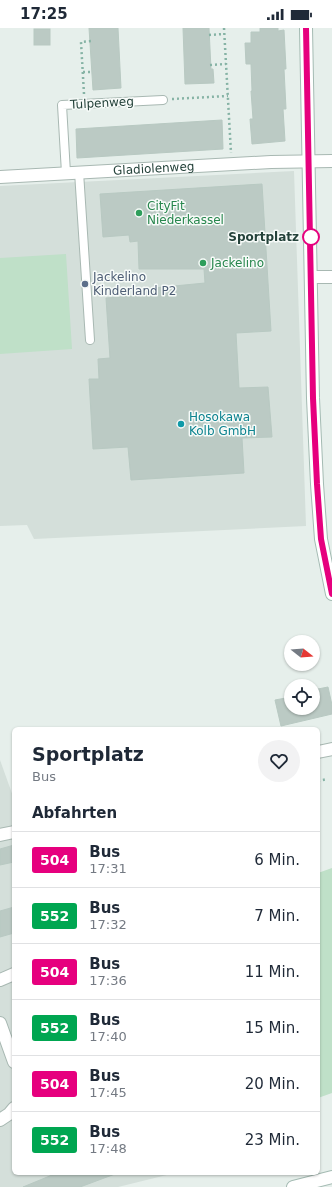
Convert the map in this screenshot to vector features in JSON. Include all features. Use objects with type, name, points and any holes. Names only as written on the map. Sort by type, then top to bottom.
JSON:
[{"type":"street","points":[[306,28],[313,398],[321,539],[332,594]]},
{"type":"street","name":"Gladiolenweg","points":[[0,176],[232,164],[332,161]]},
{"type":"street","points":[[311,277],[332,277]]},
{"type":"street","points":[[320,752],[332,749]]},
{"type":"street","points":[[0,980],[12,975]]},
{"type":"street","points":[[0,1023],[12,1056]]},
{"type":"street","points":[[0,1120],[12,1110]]},
{"type":"street","points":[[293,1187],[332,1177]]},
{"type":"lane","name":"Tulpenweg","points":[[66,173],[62,105],[163,100]]},
{"type":"lane","points":[[79,172],[90,340]]},
{"type":"path","points":[[224,28],[232,164]]},
{"type":"path","points":[[209,35],[224,34]]},
{"type":"path","points":[[84,104],[81,42],[92,41]]},
{"type":"path","points":[[210,65],[226,64]]},
{"type":"path","points":[[83,72],[93,72]]},
{"type":"path","points":[[163,100],[228,96]]},
{"type":"path","points":[[320,781],[327,780]]},
{"type":"shaded area","points":[[294,171],[306,526],[34,539],[27,525],[0,526],[0,186]]},
{"type":"shaded area","points":[[0,760],[12,793],[12,1175],[167,1175],[118,1187],[0,1187]]},
{"type":"green space","points":[[66,254],[72,349],[0,354],[0,258]]},
{"type":"green space","points":[[332,868],[332,1093],[320,1097],[320,872]]},
{"type":"building","points":[[89,28],[118,28],[121,88],[93,90]]},
{"type":"building","points":[[183,28],[209,28],[211,69],[213,69],[214,83],[185,84]]},
{"type":"building","points":[[260,28],[278,28],[278,31],[284,30],[286,109],[283,109],[285,141],[252,144],[250,119],[253,119],[251,64],[246,64],[245,43],[251,43],[251,32],[260,32]]},
{"type":"building","points":[[34,29],[50,29],[50,45],[34,45]]},
{"type":"building","points":[[222,120],[223,149],[77,158],[76,129]]},
{"type":"building","points":[[262,184],[271,331],[236,333],[239,388],[268,387],[272,437],[242,438],[244,473],[131,480],[128,447],[93,449],[89,379],[99,379],[98,359],[110,358],[106,298],[133,296],[133,290],[205,283],[204,269],[139,269],[138,241],[130,242],[129,235],[103,237],[100,194]]},
{"type":"building","points":[[328,687],[332,705],[332,714],[281,726],[275,700],[284,698],[284,715],[320,715],[320,689]]},
{"type":"building","points":[[12,846],[12,862],[0,865],[0,849]]},
{"type":"building","points":[[12,908],[12,934],[0,937],[0,911]]},
{"type":"building","points":[[52,1175],[112,1175],[80,1187],[23,1187]]},
{"type":"bus line","name":"504","points":[[306,28],[313,398],[321,539],[332,594]]},
{"type":"place","name":"CityFit Niederkassel","points":[[139,213]]},
{"type":"place","name":"Sportplatz","points":[[311,237]]},
{"type":"place","name":"Jackelino","points":[[203,263]]},
{"type":"place","name":"Jackelino Kinderland P2","points":[[85,284]]},
{"type":"place","name":"Hosokawa Kolb GmbH","points":[[181,424]]}]
